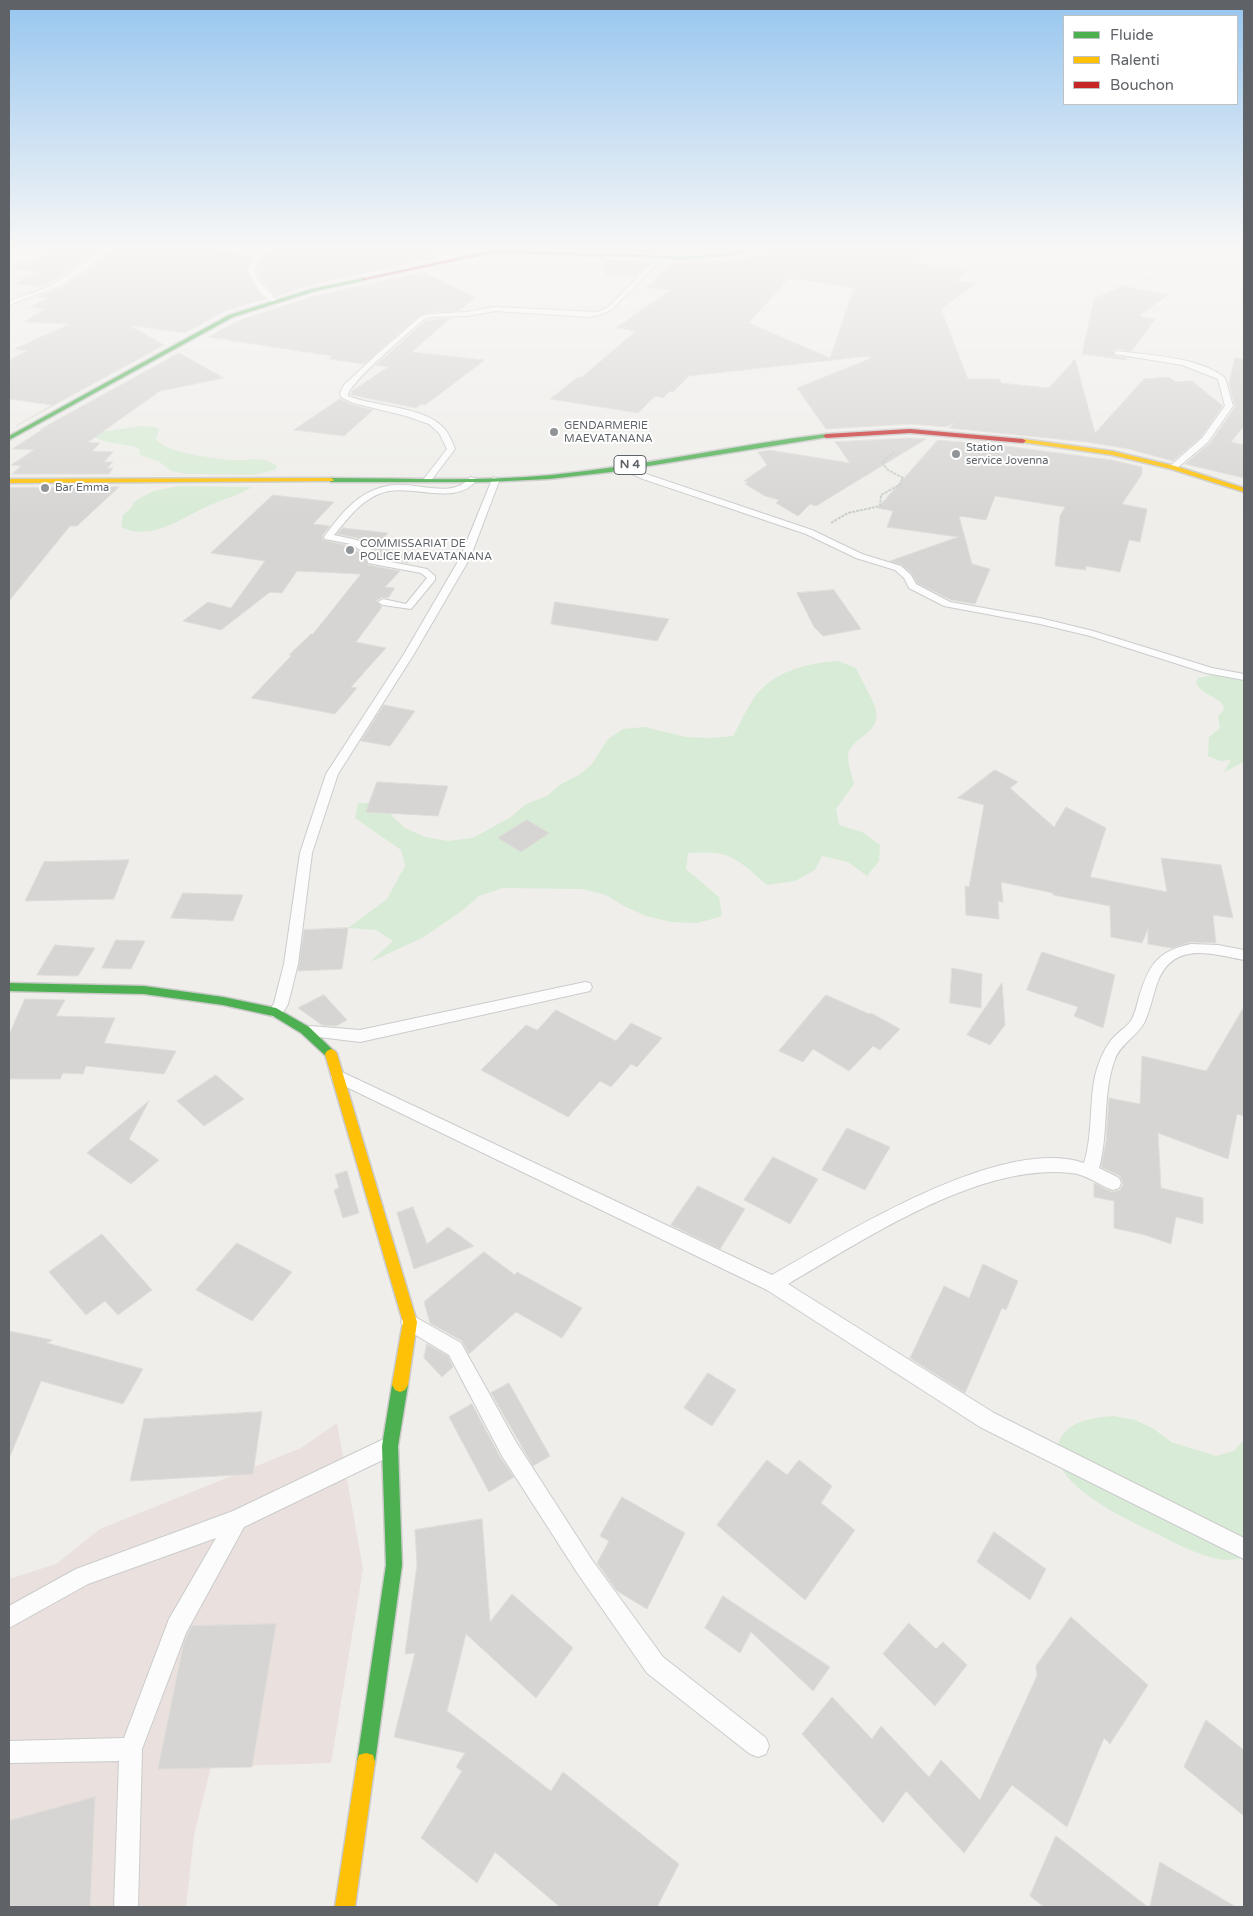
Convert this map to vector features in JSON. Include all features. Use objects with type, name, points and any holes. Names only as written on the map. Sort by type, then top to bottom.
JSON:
[{"type":"street","points":[[9,438],[193,336]]},
{"type":"street","name":"N 4","points":[[9,481],[496,479],[579,474],[774,442],[852,433],[910,431],[955,433],[1074,447],[1173,467],[1244,490]]},
{"type":"street","points":[[9,987],[144,990],[222,1001],[276,1012],[305,1030],[331,1054],[410,1322],[390,1446],[394,1565],[345,1907]]},
{"type":"lane","points":[[401,336],[376,358],[347,387],[344,393],[345,397],[367,405],[418,416],[440,428],[452,449],[426,480]]},
{"type":"lane","points":[[1117,353],[1205,369],[1221,378],[1229,406],[1205,440],[1173,467]]},
{"type":"lane","points":[[622,466],[646,477],[809,532],[859,556],[898,568],[908,577],[912,586],[947,604],[1040,621],[1093,634],[1210,671],[1244,677]]},
{"type":"lane","points":[[382,602],[408,607],[432,578],[424,571],[371,561],[370,553],[354,542],[328,537],[361,501],[376,490],[398,487],[450,491],[465,489],[472,484],[473,479]]},
{"type":"lane","points":[[276,1012],[281,1004],[291,964],[306,853],[332,774],[409,654],[465,558],[496,479]]},
{"type":"lane","points":[[1090,1171],[1095,1159],[1100,1094],[1106,1063],[1116,1043],[1134,1027],[1152,976],[1160,963],[1169,954],[1190,948],[1210,948],[1244,954]]},
{"type":"lane","points":[[305,1030],[360,1036],[585,987]]},
{"type":"lane","points":[[338,1076],[773,1284],[988,1420],[1244,1549]]},
{"type":"lane","points":[[773,1284],[907,1210],[941,1193],[977,1179],[1044,1166],[1070,1166],[1090,1171],[1113,1183]]},
{"type":"lane","points":[[410,1322],[455,1349],[509,1449],[586,1568],[655,1665],[758,1746]]},
{"type":"lane","points":[[9,1617],[83,1576],[237,1520],[390,1446]]},
{"type":"lane","points":[[126,1907],[131,1749],[177,1627],[237,1520]]},
{"type":"lane","points":[[9,1752],[131,1749]]},
{"type":"path","points":[[1123,336],[1125,340]]},
{"type":"path","points":[[809,532],[825,526],[848,512],[880,506],[881,495],[899,484],[903,478],[888,470],[882,463],[895,452]]},
{"type":"shaded area","points":[[337,1423],[363,1569],[331,1763],[211,1767],[194,1835],[186,1907],[9,1907],[9,1579],[56,1564],[100,1529],[301,1448]]},
{"type":"green space","points":[[140,426],[159,429],[156,439],[161,444],[181,452],[218,459],[263,460],[277,466],[275,470],[253,475],[186,474],[172,471],[158,461],[140,455],[139,449],[135,447],[103,441],[94,437],[100,432]]},
{"type":"green space","points":[[179,486],[252,487],[166,527],[144,532],[121,527],[123,515],[131,508],[135,501],[153,491]]},
{"type":"green space","points":[[838,661],[856,668],[876,710],[874,726],[849,750],[849,767],[854,784],[836,809],[839,825],[862,832],[880,845],[879,861],[867,876],[848,862],[822,856],[815,870],[795,881],[767,885],[748,868],[732,858],[714,853],[688,853],[686,869],[719,897],[722,916],[698,923],[671,922],[646,916],[606,895],[582,889],[503,888],[479,896],[463,910],[424,937],[370,962],[393,941],[376,930],[348,928],[387,899],[405,866],[401,850],[355,818],[358,803],[383,803],[392,816],[405,828],[425,837],[448,841],[473,838],[511,817],[526,804],[547,796],[561,784],[579,775],[592,764],[608,739],[623,729],[645,727],[686,737],[710,738],[733,736],[752,701],[769,683],[779,676],[801,667]]},
{"type":"green space","points":[[1234,671],[1244,673],[1244,762],[1224,772],[1231,760],[1220,761],[1208,756],[1209,737],[1220,728],[1218,716],[1223,711],[1224,706],[1217,699],[1202,690],[1196,683],[1198,678]]},
{"type":"green space","points":[[1113,1416],[1135,1420],[1154,1429],[1171,1442],[1216,1456],[1234,1451],[1244,1440],[1244,1558],[1221,1560],[1183,1547],[1122,1517],[1105,1507],[1072,1482],[1062,1468],[1057,1454],[1060,1439],[1064,1433],[1076,1424],[1090,1419]]},
{"type":"building","points":[[42,336],[149,336],[164,345],[16,426],[52,405],[9,399],[9,360],[27,351],[14,349]]},
{"type":"building","points":[[396,336],[364,364],[329,359],[332,356],[208,337]]},
{"type":"building","points":[[408,336],[429,336],[412,352],[485,360],[425,405],[421,404],[416,408],[351,395],[352,391],[388,367],[376,365]]},
{"type":"building","points":[[630,336],[780,336],[830,358],[837,336],[952,336],[968,379],[1000,379],[1001,383],[1049,388],[1075,359],[1095,433],[1144,379],[1168,377],[1176,382],[1192,381],[1223,406],[1201,437],[1173,461],[1129,449],[1087,442],[949,428],[954,423],[946,427],[910,424],[826,429],[797,388],[869,359],[869,356],[689,376],[673,392],[670,391],[663,398],[655,396],[638,413],[550,399],[578,377],[582,377]]},
{"type":"building","points":[[1086,336],[1142,336],[1132,351],[1117,349],[1113,351],[1115,356],[1127,358],[1126,360],[1082,354]]},
{"type":"building","points":[[179,353],[224,378],[160,391],[88,442],[100,443],[92,451],[113,452],[104,462],[113,462],[107,468],[113,468],[109,474],[12,474],[21,466],[11,465],[34,450],[12,449],[43,429],[41,429]]},
{"type":"building","points":[[1235,358],[1244,359],[1244,426],[1231,442],[1244,445],[1244,478],[1185,464],[1210,443],[1235,407],[1229,384]]},
{"type":"building","points":[[340,399],[353,405],[373,410],[344,436],[294,430]]},
{"type":"building","points":[[910,438],[926,439],[816,506],[810,504],[798,516],[776,503],[779,500],[765,496],[745,484],[748,482],[744,481],[767,465],[758,452],[769,450],[850,463],[835,442]]},
{"type":"building","points":[[938,440],[1005,446],[1112,460],[1142,467],[1142,474],[1122,504],[1147,509],[1140,542],[1129,540],[1120,572],[1086,566],[1086,570],[1055,566],[1060,516],[1065,507],[995,496],[986,520],[959,516],[972,564],[990,569],[975,604],[951,600],[917,583],[912,574],[902,565],[890,561],[958,537],[887,527],[893,511],[878,508]]},
{"type":"building","points":[[119,487],[77,526],[70,526],[9,601],[9,488]]},
{"type":"building","points":[[273,495],[334,502],[313,524],[330,526],[322,536],[323,540],[350,546],[364,555],[368,565],[400,571],[385,587],[395,588],[388,598],[382,597],[376,601],[382,607],[356,642],[386,648],[351,687],[357,688],[335,714],[251,698],[292,655],[289,655],[313,634],[361,574],[297,571],[282,593],[270,592],[221,630],[183,621],[208,602],[231,608],[265,561],[211,553]]},
{"type":"building","points":[[343,528],[388,533],[375,548],[416,554],[408,563],[378,557],[375,549],[358,538],[337,534]]},
{"type":"building","points":[[834,590],[861,629],[823,636],[814,627],[797,593]]},
{"type":"building","points":[[555,602],[669,619],[657,641],[551,624]]},
{"type":"building","points":[[384,705],[415,711],[390,746],[361,741]]},
{"type":"building","points":[[995,770],[1018,782],[1010,788],[1054,827],[1066,807],[1106,828],[1090,877],[1167,892],[1161,858],[1221,865],[1233,918],[1213,915],[1216,943],[1191,942],[1172,948],[1148,944],[1148,929],[1142,943],[1111,937],[1110,906],[1053,895],[1053,893],[1001,882],[1003,902],[998,901],[999,919],[966,915],[965,886],[969,887],[984,805],[958,798]]},
{"type":"building","points":[[377,782],[448,786],[438,816],[366,812]]},
{"type":"building","points":[[527,820],[549,833],[521,852],[498,838]]},
{"type":"building","points":[[129,860],[114,899],[25,901],[44,862]]},
{"type":"building","points":[[183,893],[243,895],[233,921],[171,918]]},
{"type":"building","points":[[348,928],[342,969],[298,971],[304,930]]},
{"type":"building","points":[[116,940],[145,941],[131,969],[102,968]]},
{"type":"building","points":[[55,945],[95,948],[78,976],[37,975]]},
{"type":"building","points":[[1042,952],[1115,975],[1103,1028],[1074,1016],[1078,1007],[1027,990]]},
{"type":"building","points":[[952,968],[982,974],[981,1008],[950,1003]]},
{"type":"building","points":[[1002,983],[1005,1025],[990,1045],[967,1035]]},
{"type":"building","points":[[324,995],[347,1020],[336,1026],[322,1025],[298,1008]]},
{"type":"building","points":[[826,995],[869,1014],[871,1013],[900,1029],[880,1050],[873,1046],[849,1071],[813,1049],[803,1062],[779,1051]]},
{"type":"building","points":[[25,999],[65,1000],[56,1016],[115,1018],[104,1043],[176,1051],[164,1074],[86,1066],[83,1074],[63,1073],[60,1079],[9,1079],[9,1035]]},
{"type":"building","points":[[1244,1007],[1244,1116],[1237,1114],[1228,1159],[1158,1133],[1161,1188],[1203,1198],[1203,1224],[1176,1217],[1171,1244],[1145,1235],[1114,1228],[1114,1201],[1094,1197],[1094,1183],[1112,1192],[1120,1190],[1123,1184],[1120,1176],[1101,1167],[1106,1141],[1109,1098],[1140,1104],[1142,1056],[1206,1071]]},
{"type":"building","points":[[556,1010],[616,1041],[631,1023],[662,1038],[637,1067],[631,1064],[611,1087],[600,1081],[568,1117],[481,1070],[526,1025],[537,1030]]},
{"type":"building","points":[[216,1075],[244,1099],[204,1126],[177,1101]]},
{"type":"building","points":[[149,1101],[129,1139],[159,1160],[131,1184],[87,1153]]},
{"type":"building","points":[[847,1128],[890,1147],[865,1190],[822,1170]]},
{"type":"building","points":[[773,1157],[818,1179],[790,1224],[744,1200]]},
{"type":"building","points":[[347,1171],[359,1213],[343,1218],[334,1190],[339,1188],[335,1175]]},
{"type":"building","points":[[698,1186],[745,1209],[720,1249],[671,1225]]},
{"type":"building","points":[[413,1207],[427,1244],[448,1227],[474,1246],[414,1269],[397,1213]]},
{"type":"building","points":[[102,1234],[152,1290],[118,1315],[105,1301],[86,1315],[49,1272]]},
{"type":"building","points":[[237,1243],[292,1272],[252,1321],[196,1290]]},
{"type":"building","points":[[484,1252],[515,1275],[517,1272],[582,1308],[562,1338],[516,1312],[469,1354],[462,1341],[430,1323],[424,1302]]},
{"type":"building","points":[[983,1264],[1018,1281],[1006,1310],[1002,1308],[965,1393],[910,1358],[944,1286],[969,1298]]},
{"type":"building","points":[[9,1331],[52,1340],[47,1343],[143,1369],[123,1404],[41,1381],[9,1459]]},
{"type":"building","points":[[427,1344],[448,1356],[453,1367],[442,1377],[424,1358]]},
{"type":"building","points":[[708,1373],[736,1390],[712,1426],[684,1408]]},
{"type":"building","points":[[509,1383],[550,1456],[533,1466],[491,1393]]},
{"type":"building","points":[[472,1404],[500,1457],[514,1477],[489,1492],[449,1417]]},
{"type":"building","points":[[262,1412],[253,1474],[130,1481],[144,1419]]},
{"type":"building","points":[[767,1460],[787,1475],[799,1460],[832,1486],[821,1503],[855,1530],[805,1600],[717,1525]]},
{"type":"building","points":[[622,1497],[685,1533],[647,1609],[617,1591],[597,1563],[609,1541],[600,1536]]},
{"type":"building","points":[[482,1519],[490,1622],[512,1594],[573,1648],[536,1698],[466,1634],[447,1711],[551,1791],[563,1772],[679,1864],[657,1907],[560,1907],[495,1852],[477,1883],[421,1838],[462,1771],[456,1767],[465,1753],[394,1737],[415,1653],[405,1654],[417,1565],[415,1530]]},
{"type":"building","points":[[994,1532],[1046,1569],[1030,1600],[977,1562]]},
{"type":"building","points":[[723,1596],[830,1667],[813,1691],[751,1632],[740,1653],[705,1628]]},
{"type":"building","points":[[1071,1617],[1148,1685],[1110,1744],[1104,1738],[1067,1827],[1012,1785],[964,1853],[906,1791],[883,1823],[802,1734],[832,1697],[872,1739],[881,1726],[929,1777],[941,1760],[980,1800],[1037,1676],[1036,1666]]},
{"type":"building","points":[[909,1623],[936,1649],[943,1642],[967,1665],[935,1706],[883,1654]]},
{"type":"building","points":[[276,1624],[252,1767],[158,1769],[184,1642],[192,1626]]},
{"type":"building","points":[[1206,1720],[1244,1750],[1244,1816],[1184,1767]]},
{"type":"building","points":[[95,1797],[90,1907],[9,1907],[9,1821]]},
{"type":"building","points":[[1056,1836],[1148,1907],[1044,1907],[1030,1896]]},
{"type":"building","points":[[1160,1862],[1236,1907],[1150,1907]]},
{"type":"traffic: fast","points":[[9,438],[194,336]]},
{"type":"traffic: fast","points":[[331,480],[487,480],[549,477],[611,470],[764,444],[826,436]]},
{"type":"traffic: fast","points":[[9,987],[144,990],[223,1001],[276,1012],[305,1030],[331,1054]]},
{"type":"traffic: fast","points":[[366,1762],[394,1565],[390,1446],[400,1385]]},
{"type":"traffic: slow","points":[[1023,441],[1112,453],[1173,467],[1244,490]]},
{"type":"traffic: slow","points":[[9,481],[331,480]]},
{"type":"traffic: slow","points":[[331,1054],[410,1322],[400,1385]]},
{"type":"traffic: slow","points":[[345,1907],[366,1762]]},
{"type":"traffic: jam","points":[[826,436],[910,431],[1023,441]]},
{"type":"place","name":"GENDARMERIE MAEVATANANA","points":[[554,432]]},
{"type":"place","name":"Station service Jovenna","points":[[956,454]]},
{"type":"place","name":"Bar Emma","points":[[45,488]]},
{"type":"place","name":"COMMISSARIAT DE POLICE MAEVATANANA","points":[[350,550]]}]
